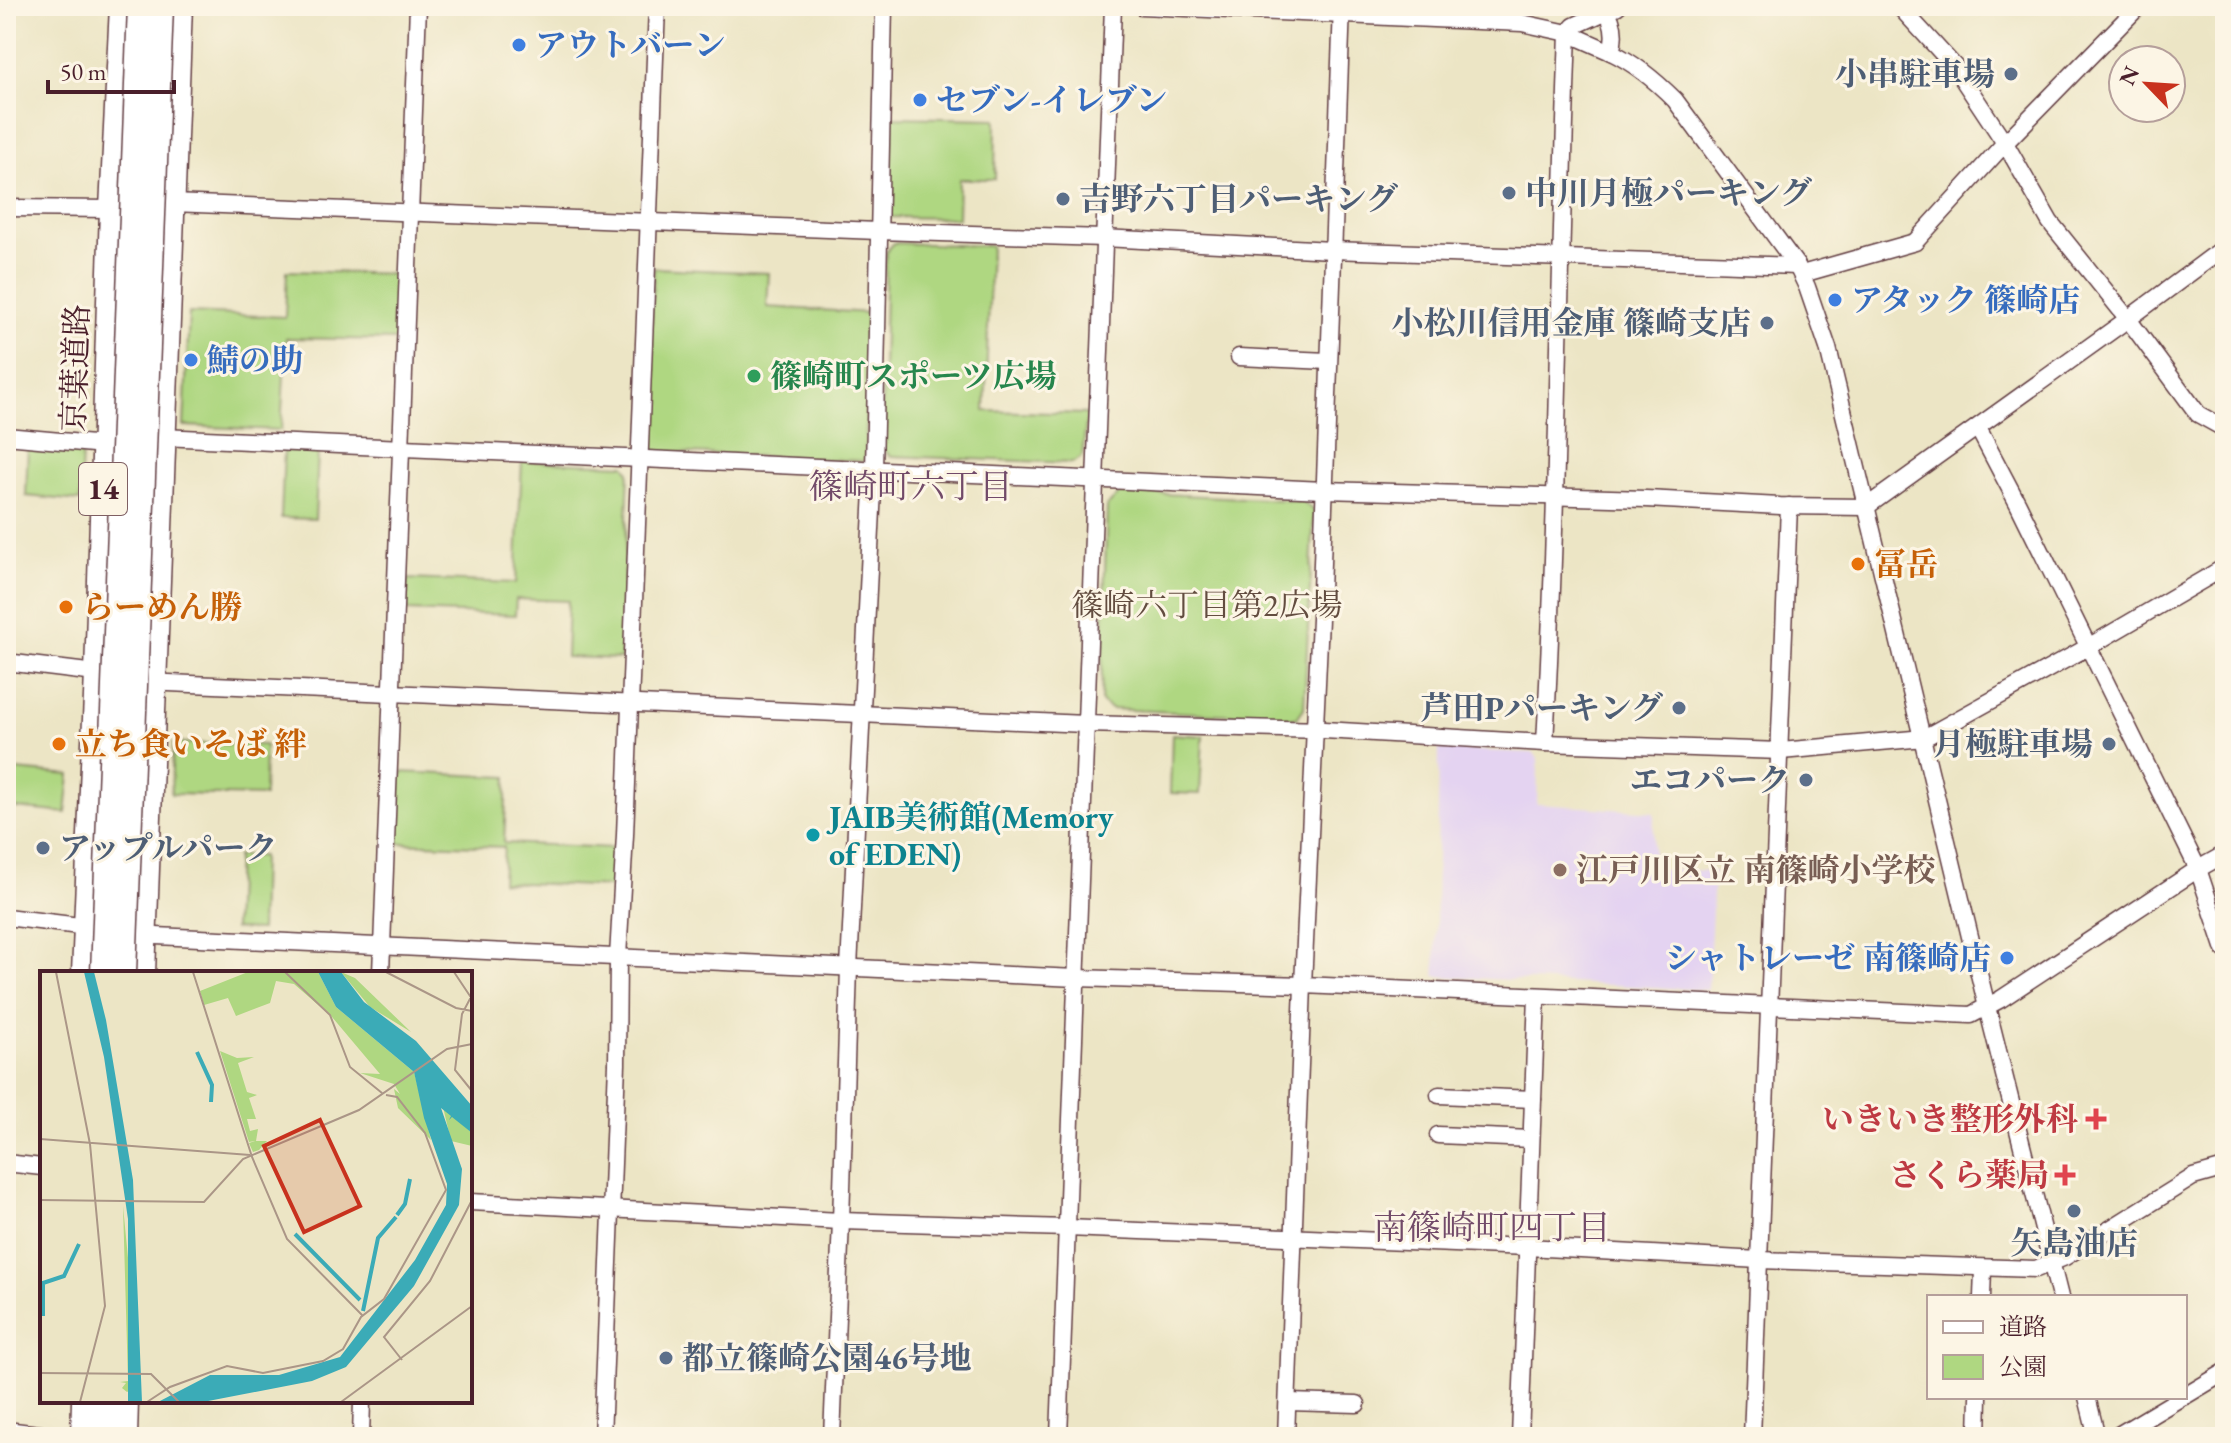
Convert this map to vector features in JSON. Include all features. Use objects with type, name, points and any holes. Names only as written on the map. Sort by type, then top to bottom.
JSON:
[{"type":"highway","name":"京葉道路","points":[[84,971],[122,6]]},
{"type":"highway","name":"京葉道路","points":[[103,971],[140,6]]},
{"type":"highway","points":[[124,971],[161,6]]},
{"type":"highway","name":"14","points":[[143,971],[180,6]]},
{"type":"highway","points":[[70,1437],[71,1403]]},
{"type":"highway","points":[[83,1437],[84,1403]]},
{"type":"highway","points":[[103,1437],[105,1403]]},
{"type":"highway","points":[[125,1437],[126,1403]]},
{"type":"street","points":[[381,971],[418,6]]},
{"type":"street","points":[[602,1437],[617,1064],[618,957],[657,6]]},
{"type":"street","points":[[832,1437],[860,713],[874,470],[884,6]]},
{"type":"street","points":[[1059,1437],[1113,6]]},
{"type":"street","points":[[1141,6],[1342,10],[1522,23],[1568,33],[1611,52],[1658,84],[1675,100],[1799,270],[1828,348],[2059,1295]]},
{"type":"street","points":[[1899,6],[1954,66],[2005,143],[2050,222],[2128,319],[2198,414],[2225,429]]},
{"type":"street","points":[[172,203],[1103,238],[1799,270],[1915,242],[2005,143],[2139,6]]},
{"type":"street","points":[[1545,743],[1556,497],[1568,33],[1574,26],[1610,8],[1615,40],[1611,52]]},
{"type":"street","points":[[1286,1437],[1342,10]]},
{"type":"street","points":[[6,208],[112,209]]},
{"type":"street","points":[[162,437],[1324,490],[1866,507],[2225,247]]},
{"type":"street","points":[[1239,357],[1328,361]]},
{"type":"street","points":[[1978,428],[2198,869],[2225,950]]},
{"type":"street","points":[[6,436],[104,445]]},
{"type":"street","points":[[1752,1437],[1789,506]]},
{"type":"street","points":[[6,662],[97,673],[155,684],[1781,751],[1924,738],[2225,567]]},
{"type":"street","points":[[6,917],[86,926],[145,937],[1971,1015],[2225,854]]},
{"type":"street","points":[[1520,1437],[1537,996]]},
{"type":"street","points":[[1439,1095],[1533,1099]]},
{"type":"street","points":[[1438,1135],[1531,1139]]},
{"type":"street","points":[[6,1163],[40,1167]]},
{"type":"street","points":[[472,1202],[841,1221],[2036,1269],[2051,1264],[2193,1177],[2225,1168]]},
{"type":"street","points":[[1982,1295],[1983,1269]]},
{"type":"street","points":[[2187,1394],[2225,1372]]},
{"type":"street","points":[[1978,1437],[1979,1399]]},
{"type":"street","points":[[2088,1399],[2097,1437]]},
{"type":"street","points":[[2115,1437],[2179,1399]]},
{"type":"street","points":[[1288,1402],[1357,1404]]},
{"type":"street","points":[[361,1437],[362,1403]]},
{"type":"street","points":[[6,1430],[63,1437]]},
{"type":"shaded area","name":"江戸川区立 南篠崎小学校","points":[[1439,749],[1534,753],[1538,759],[1537,804],[1654,812],[1653,869],[1714,871],[1708,990],[1435,976]]},
{"type":"green space","points":[[889,117],[996,119],[995,179],[959,179],[958,218],[887,217]]},
{"type":"green space","points":[[894,243],[991,246],[985,411],[1087,414],[1082,457],[1072,463],[890,456],[881,447],[886,252]]},
{"type":"green space","points":[[654,268],[769,273],[767,307],[870,313],[865,461],[645,451]]},
{"type":"green space","points":[[287,271],[399,274],[397,340],[286,338],[281,430],[184,426],[189,313],[285,317]]},
{"type":"green space","points":[[28,445],[82,450],[80,501],[26,496]]},
{"type":"green space","points":[[284,450],[318,451],[315,519],[281,518]]},
{"type":"green space","points":[[522,461],[625,465],[629,471],[621,659],[566,657],[568,601],[516,599],[515,615],[406,611],[407,579],[516,583]]},
{"type":"green space","name":"篠崎六丁目第2広場","points":[[1121,492],[1302,501],[1314,511],[1304,708],[1297,718],[1111,709],[1101,702],[1107,506]]},
{"type":"green space","points":[[1172,734],[1203,736],[1200,794],[1170,793]]},
{"type":"green space","points":[[173,743],[265,745],[264,796],[171,794]]},
{"type":"green space","points":[[6,769],[70,775],[66,813],[6,807]]},
{"type":"green space","points":[[400,772],[507,777],[504,843],[615,848],[613,887],[502,882],[504,847],[397,843]]},
{"type":"green space","points":[[237,856],[262,856],[260,930],[234,929]]},
{"type":"place","name":"アウトバーン","points":[[519,45]]},
{"type":"place","name":"小串駐車場","points":[[2011,74]]},
{"type":"place","name":"セブン-イレブン","points":[[920,100]]},
{"type":"place","name":"中川月極パーキング","points":[[1509,193]]},
{"type":"place","name":"吉野六丁目パーキング","points":[[1063,199]]},
{"type":"place","name":"アタック 篠崎店","points":[[1835,300]]},
{"type":"place","name":"小松川信用金庫 篠崎支店","points":[[1767,323]]},
{"type":"place","name":"鯖の助","points":[[191,360]]},
{"type":"place","name":"篠崎町スポーツ広場","points":[[754,376]]},
{"type":"place","name":"冨岳","points":[[1858,564]]},
{"type":"place","name":"らーめん勝","points":[[66,607]]},
{"type":"place","name":"芦田Pパーキング","points":[[1679,708]]},
{"type":"place","name":"立ち食いそば 絆","points":[[59,744]]},
{"type":"place","name":"月極駐車場","points":[[2109,744]]},
{"type":"place","name":"エコパーク","points":[[1806,780]]},
{"type":"place","name":"JAIB美術館(Memory of EDEN)","points":[[813,835]]},
{"type":"place","name":"アップルパーク","points":[[43,848]]},
{"type":"place","name":"江戸川区立 南篠崎小学校","points":[[1560,870]]},
{"type":"place","name":"シャトレーゼ 南篠崎店","points":[[2007,958]]},
{"type":"place","name":"いきいき整形外科","points":[[2096,1119]]},
{"type":"place","name":"さくら薬局","points":[[2065,1175]]},
{"type":"place","name":"矢島油店","points":[[2074,1211]]},
{"type":"place","name":"都立篠崎公園46号地","points":[[666,1358]]},
{"type":"district","name":"篠崎町六丁目","points":[[911,486]]},
{"type":"district","name":"南篠崎町四丁目","points":[[1492,1227]]}]
